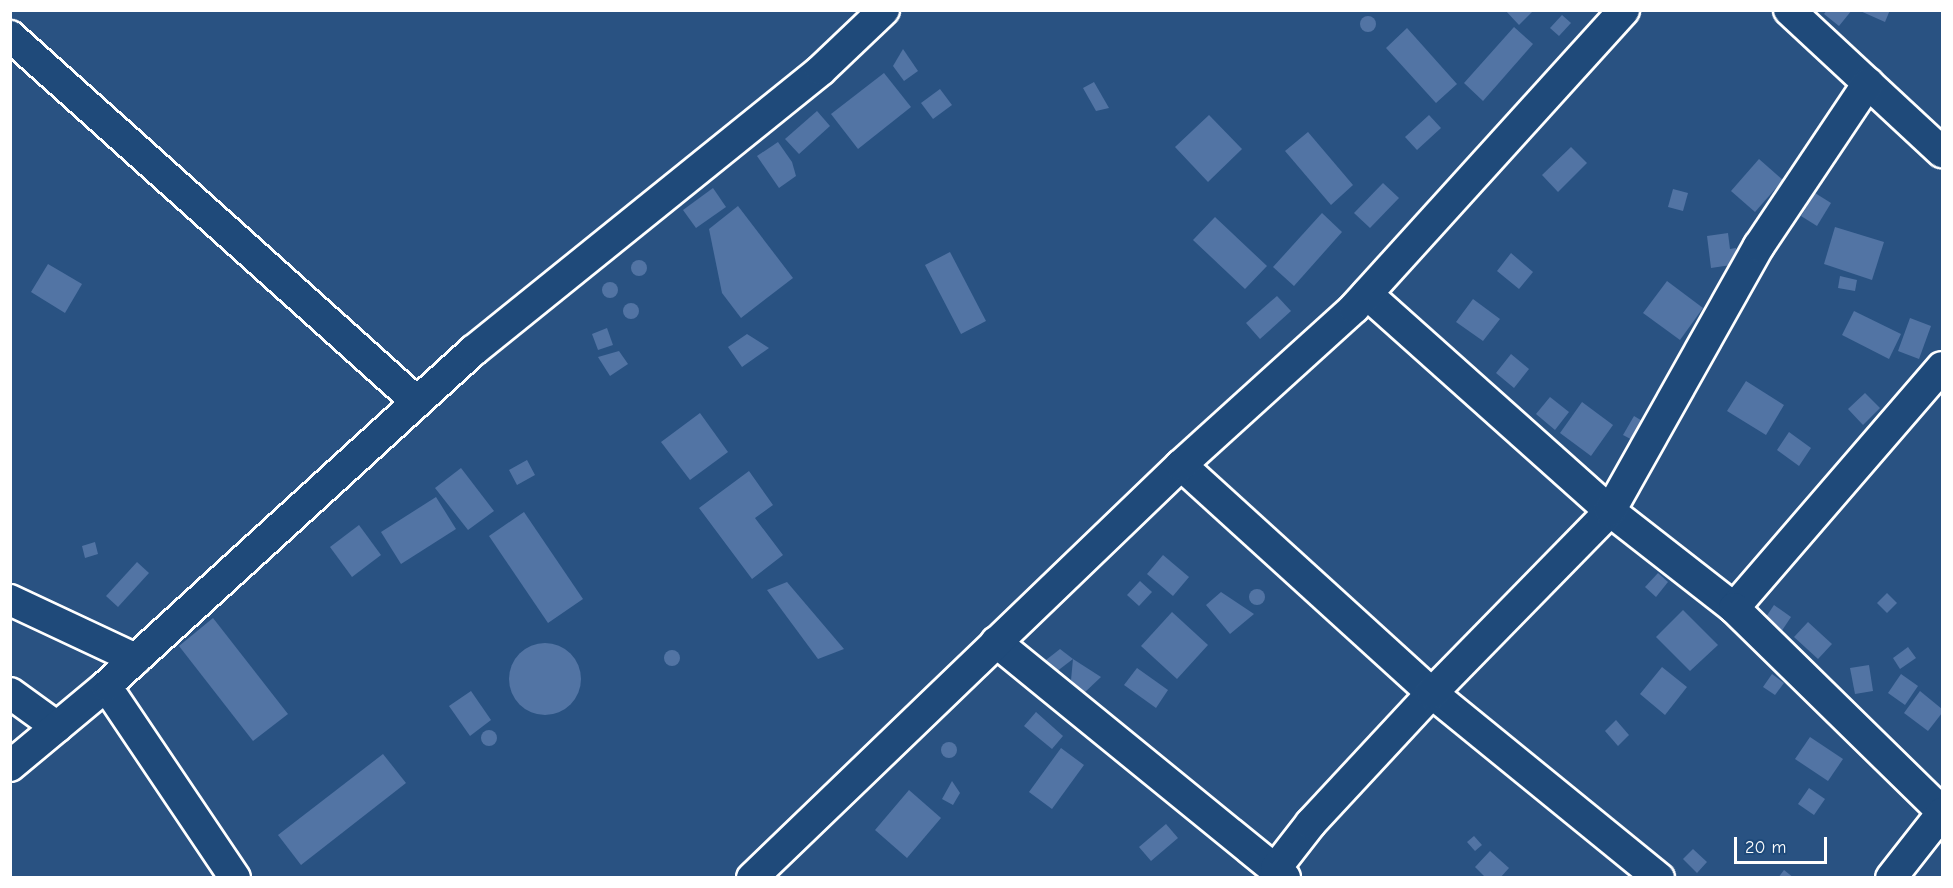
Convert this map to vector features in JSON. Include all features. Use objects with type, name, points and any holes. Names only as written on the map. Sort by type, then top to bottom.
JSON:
[{"type":"street","points":[[10,765],[106,687],[473,351],[821,70],[884,10]]},
{"type":"street","points":[[752,878],[1181,465],[1367,294],[1623,10]]},
{"type":"street","points":[[1789,10],[1942,152]]},
{"type":"street","points":[[10,36],[417,402]]},
{"type":"street","points":[[996,642],[1279,874],[1311,823],[1432,693],[1610,511],[1759,246],[1868,83]]},
{"type":"street","points":[[1367,294],[1610,511],[1734,608],[1942,812],[1891,878]]},
{"type":"street","points":[[1734,608],[1942,366]]},
{"type":"street","points":[[1181,465],[1432,693],[1659,878]]},
{"type":"street","points":[[10,600],[136,659]]},
{"type":"street","points":[[106,687],[236,878]]},
{"type":"street","points":[[10,693],[57,728]]},
{"type":"building","points":[[1505,10],[1534,10],[1519,25]]},
{"type":"building","points":[[1827,10],[1852,10],[1839,26],[1824,14]]},
{"type":"building","points":[[1858,10],[1890,10],[1885,22]]},
{"type":"building","points":[[1562,15],[1571,23],[1559,36],[1550,28]]},
{"type":"building","points":[[1365,16],[1371,16],[1376,24],[1374,30],[1365,32],[1360,27],[1360,21]]},
{"type":"building","points":[[1514,27],[1533,44],[1483,101],[1464,83]]},
{"type":"building","points":[[1407,28],[1457,84],[1436,103],[1386,48]]},
{"type":"building","points":[[903,49],[918,71],[904,81],[893,66]]},
{"type":"building","points":[[884,73],[911,107],[858,149],[831,114]]},
{"type":"building","points":[[1094,82],[1109,108],[1096,111],[1083,88]]},
{"type":"building","points":[[940,89],[952,105],[933,119],[921,103]]},
{"type":"building","points":[[817,111],[830,126],[799,154],[785,139]]},
{"type":"building","points":[[1209,115],[1242,149],[1208,182],[1175,147]]},
{"type":"building","points":[[1429,115],[1441,128],[1417,150],[1405,137]]},
{"type":"building","points":[[1308,132],[1353,185],[1331,205],[1285,151]]},
{"type":"building","points":[[778,142],[792,162],[796,176],[779,188],[757,156]]},
{"type":"building","points":[[1571,147],[1587,163],[1558,192],[1542,175]]},
{"type":"building","points":[[1759,159],[1783,180],[1755,212],[1731,191]]},
{"type":"building","points":[[1383,183],[1399,198],[1370,228],[1354,213]]},
{"type":"building","points":[[713,188],[726,207],[696,228],[683,210]]},
{"type":"building","points":[[1673,189],[1688,193],[1683,211],[1668,207]]},
{"type":"building","points":[[1815,193],[1831,203],[1817,226],[1801,216]]},
{"type":"building","points":[[738,206],[793,278],[741,318],[722,293],[709,229]]},
{"type":"building","points":[[1322,213],[1342,232],[1294,286],[1273,267]]},
{"type":"building","points":[[1215,217],[1267,266],[1245,289],[1193,240]]},
{"type":"building","points":[[1835,227],[1884,242],[1872,280],[1824,264]]},
{"type":"building","points":[[1728,233],[1730,249],[1736,248],[1738,264],[1711,268],[1707,236]]},
{"type":"building","points":[[950,252],[986,321],[961,334],[925,265]]},
{"type":"building","points":[[1511,253],[1533,272],[1519,289],[1497,271]]},
{"type":"building","points":[[639,260],[645,262],[647,268],[645,274],[639,276],[633,274],[631,268],[633,262]]},
{"type":"building","points":[[48,264],[82,284],[65,313],[31,292]]},
{"type":"building","points":[[1840,276],[1857,280],[1855,291],[1838,288]]},
{"type":"building","points":[[1667,281],[1703,308],[1680,340],[1643,313]]},
{"type":"building","points":[[607,282],[613,282],[618,290],[616,296],[607,298],[602,293],[602,287]]},
{"type":"building","points":[[1277,296],[1291,311],[1260,339],[1246,323]]},
{"type":"building","points":[[1473,299],[1500,319],[1483,341],[1456,322]]},
{"type":"building","points":[[631,303],[637,305],[639,311],[637,317],[631,319],[625,317],[623,311],[625,305]]},
{"type":"building","points":[[1854,311],[1901,334],[1889,359],[1842,335]]},
{"type":"building","points":[[1910,318],[1931,326],[1919,359],[1898,351]]},
{"type":"building","points":[[607,328],[613,345],[598,350],[592,334]]},
{"type":"building","points":[[747,334],[769,348],[742,367],[728,347]]},
{"type":"building","points":[[619,351],[628,364],[610,376],[598,357]]},
{"type":"building","points":[[1511,354],[1529,369],[1514,388],[1496,373]]},
{"type":"building","points":[[1746,381],[1784,405],[1766,435],[1727,411]]},
{"type":"building","points":[[1865,393],[1880,408],[1863,425],[1848,409]]},
{"type":"building","points":[[1550,397],[1569,412],[1555,430],[1536,414]]},
{"type":"building","points":[[1582,402],[1613,425],[1591,456],[1560,433]]},
{"type":"building","points":[[700,413],[728,452],[690,480],[661,442]]},
{"type":"building","points":[[1634,416],[1649,425],[1638,443],[1623,435]]},
{"type":"building","points":[[1789,432],[1811,448],[1799,466],[1777,450]]},
{"type":"building","points":[[527,460],[535,475],[517,485],[509,470]]},
{"type":"building","points":[[461,468],[494,511],[468,530],[435,488]]},
{"type":"building","points":[[749,471],[773,505],[755,518],[783,555],[752,579],[699,508]]},
{"type":"building","points":[[436,497],[456,529],[401,564],[381,532]]},
{"type":"building","points":[[524,512],[583,599],[548,623],[489,536]]},
{"type":"building","points":[[359,525],[381,555],[352,577],[330,547]]},
{"type":"building","points":[[95,542],[98,554],[85,558],[82,546]]},
{"type":"building","points":[[1163,555],[1189,577],[1173,596],[1147,574]]},
{"type":"building","points":[[137,562],[149,573],[118,607],[106,596]]},
{"type":"building","points":[[1658,573],[1668,582],[1656,597],[1645,587]]},
{"type":"building","points":[[1140,581],[1152,592],[1139,606],[1127,595]]},
{"type":"building","points":[[787,582],[844,649],[818,659],[767,590]]},
{"type":"building","points":[[1254,589],[1260,589],[1265,597],[1263,603],[1254,605],[1249,600],[1249,594]]},
{"type":"building","points":[[1221,592],[1254,614],[1230,634],[1206,605]]},
{"type":"building","points":[[1887,593],[1897,603],[1887,613],[1877,603]]},
{"type":"building","points":[[1774,605],[1791,617],[1781,632],[1764,620]]},
{"type":"building","points":[[1683,610],[1718,645],[1690,671],[1656,637]]},
{"type":"building","points":[[1172,612],[1208,645],[1177,679],[1141,646]]},
{"type":"building","points":[[213,618],[288,714],[253,741],[179,646]]},
{"type":"building","points":[[1808,622],[1832,644],[1818,659],[1794,637]]},
{"type":"building","points":[[552,643],[571,653],[579,665],[581,679],[579,693],[571,705],[559,713],[538,715],[519,705],[511,693],[509,672],[519,653],[531,645]]},
{"type":"building","points":[[1908,647],[1916,658],[1900,669],[1893,658]]},
{"type":"building","points":[[1060,649],[1073,659],[1056,672],[1046,660]]},
{"type":"building","points":[[672,650],[678,652],[680,658],[678,664],[672,666],[666,664],[664,658],[666,652]]},
{"type":"building","points":[[1073,659],[1101,677],[1083,694],[1071,680]]},
{"type":"building","points":[[1869,665],[1873,691],[1855,694],[1850,668]]},
{"type":"building","points":[[1662,667],[1687,687],[1665,715],[1640,694]]},
{"type":"building","points":[[1137,668],[1168,690],[1156,708],[1124,685]]},
{"type":"building","points":[[1772,674],[1784,683],[1775,695],[1763,687]]},
{"type":"building","points":[[1901,674],[1918,686],[1905,705],[1888,693]]},
{"type":"building","points":[[471,691],[491,720],[470,736],[449,706]]},
{"type":"building","points":[[1920,691],[1942,709],[1942,713],[1928,731],[1904,713]]},
{"type":"building","points":[[1036,712],[1063,736],[1052,749],[1024,726]]},
{"type":"building","points":[[1616,720],[1629,735],[1618,746],[1605,731]]},
{"type":"building","points":[[486,730],[492,730],[497,738],[495,744],[486,746],[481,741],[481,735]]},
{"type":"building","points":[[1810,737],[1843,759],[1828,781],[1795,759]]},
{"type":"building","points":[[949,742],[955,744],[957,750],[955,756],[949,758],[943,756],[941,750],[943,744]]},
{"type":"building","points":[[1061,748],[1084,765],[1052,809],[1029,792]]},
{"type":"building","points":[[383,754],[406,783],[301,865],[278,835]]},
{"type":"building","points":[[952,781],[960,793],[953,805],[942,799]]},
{"type":"building","points":[[1809,788],[1825,799],[1814,815],[1798,804]]},
{"type":"building","points":[[909,790],[941,818],[907,858],[875,830]]},
{"type":"building","points":[[1166,824],[1178,838],[1151,861],[1139,847]]},
{"type":"building","points":[[1474,836],[1482,845],[1475,851],[1467,842]]},
{"type":"building","points":[[1693,849],[1707,862],[1697,873],[1683,859]]},
{"type":"building","points":[[1490,851],[1509,868],[1500,878],[1486,878],[1475,867]]},
{"type":"building","points":[[1784,870],[1794,878],[1778,878]]}]
